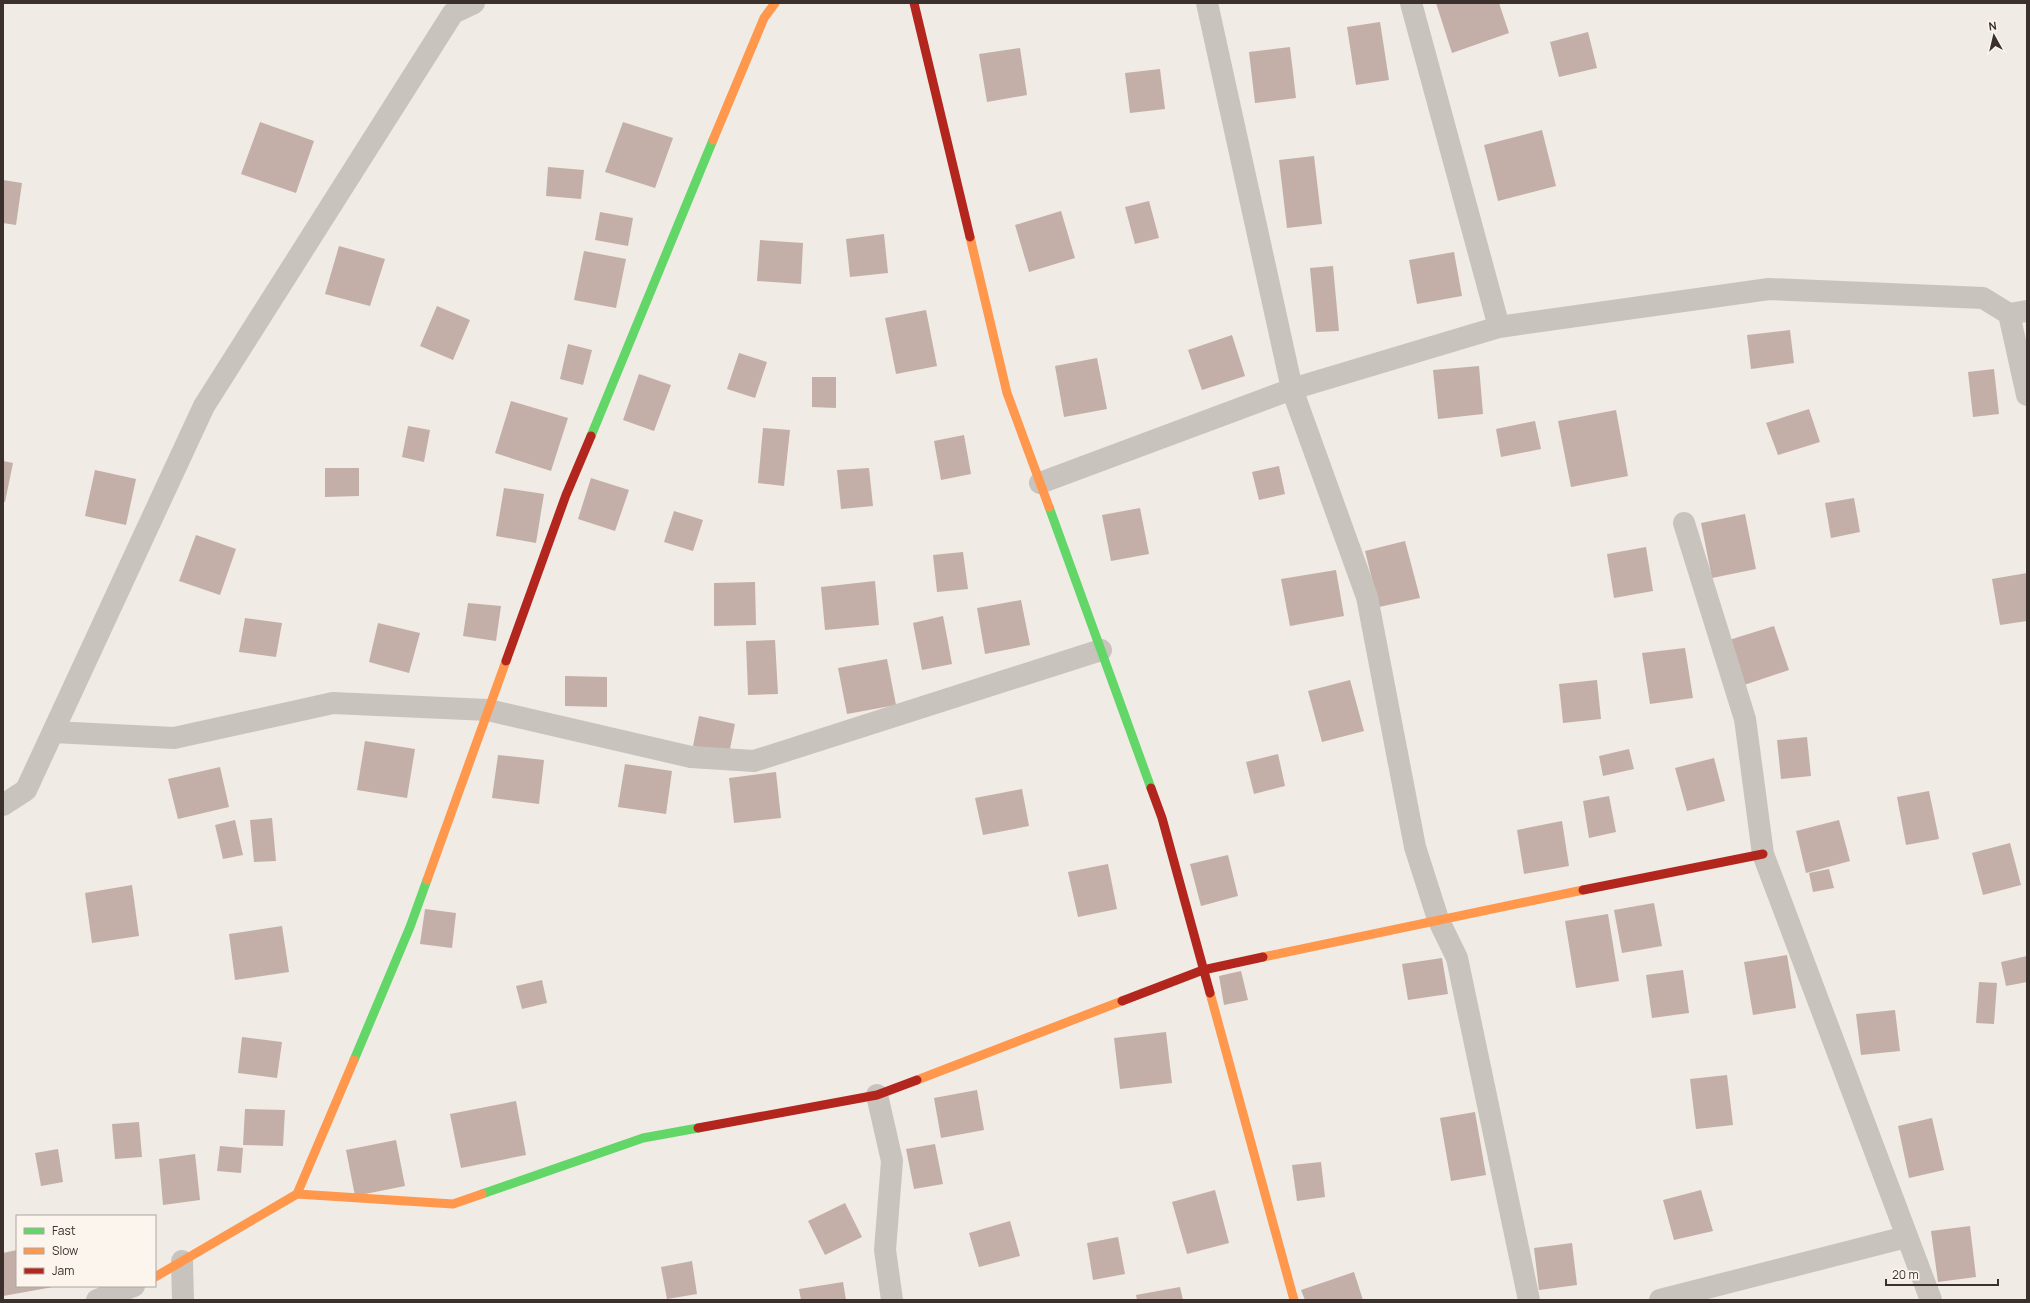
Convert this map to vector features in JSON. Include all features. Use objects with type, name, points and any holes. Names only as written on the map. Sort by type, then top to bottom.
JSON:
[{"type":"street","points":[[3,804],[26,790],[204,406],[453,8],[474,3]]},
{"type":"street","points":[[297,1194],[410,927],[566,495],[764,18],[775,3]]},
{"type":"street","points":[[914,3],[1007,393],[1162,818],[1294,1300]]},
{"type":"street","points":[[1207,3],[1292,389],[1367,597],[1415,847],[1438,919],[1457,958],[1529,1300]]},
{"type":"street","points":[[1411,3],[1500,327]]},
{"type":"street","points":[[1040,483],[1292,389],[1500,327],[1769,289],[1984,298],[2018,313],[2027,395]]},
{"type":"street","points":[[1684,523],[1744,719],[1763,854],[1931,1300]]},
{"type":"street","points":[[53,732],[174,738],[333,703],[488,710],[691,757],[754,761],[1101,650]]},
{"type":"street","points":[[156,1276],[297,1194],[453,1204],[643,1138],[877,1095],[1203,970],[1438,919],[1763,854]]},
{"type":"street","points":[[877,1095],[892,1161],[885,1250],[892,1300]]},
{"type":"street","points":[[1660,1300],[1906,1237]]},
{"type":"street","points":[[182,1261],[182,1300]]},
{"type":"street","points":[[97,1300],[131,1287]]},
{"type":"building","points":[[1436,3],[1499,3],[1509,33],[1452,53]]},
{"type":"building","points":[[1380,22],[1389,80],[1356,85],[1347,27]]},
{"type":"building","points":[[1588,32],[1597,68],[1559,77],[1550,42]]},
{"type":"building","points":[[1290,47],[1296,98],[1255,103],[1249,52]]},
{"type":"building","points":[[1020,48],[1027,95],[987,102],[979,54]]},
{"type":"building","points":[[1160,69],[1165,109],[1130,113],[1125,73]]},
{"type":"building","points":[[260,122],[314,141],[296,193],[241,174]]},
{"type":"building","points":[[623,122],[673,138],[655,188],[605,172]]},
{"type":"building","points":[[1542,130],[1556,186],[1498,201],[1484,145]]},
{"type":"building","points":[[1314,156],[1322,224],[1287,228],[1279,160]]},
{"type":"building","points":[[548,167],[584,170],[581,199],[546,196]]},
{"type":"building","points":[[3,180],[22,183],[16,225],[3,223]]},
{"type":"building","points":[[1149,201],[1159,238],[1135,244],[1125,207]]},
{"type":"building","points":[[1061,211],[1075,258],[1029,272],[1015,225]]},
{"type":"building","points":[[600,212],[633,218],[628,246],[595,240]]},
{"type":"building","points":[[884,234],[888,273],[850,277],[846,239]]},
{"type":"building","points":[[760,240],[803,243],[801,284],[757,281]]},
{"type":"building","points":[[339,246],[385,259],[370,306],[325,294]]},
{"type":"building","points":[[584,251],[626,259],[616,308],[574,300]]},
{"type":"building","points":[[1454,252],[1462,296],[1417,304],[1409,260]]},
{"type":"building","points":[[1333,266],[1339,331],[1316,332],[1310,268]]},
{"type":"building","points":[[437,306],[470,320],[453,360],[420,346]]},
{"type":"building","points":[[926,310],[937,366],[896,374],[885,318]]},
{"type":"building","points":[[1790,330],[1794,363],[1751,369],[1747,335]]},
{"type":"building","points":[[1232,335],[1245,376],[1202,390],[1188,350]]},
{"type":"building","points":[[568,344],[592,350],[583,385],[560,379]]},
{"type":"building","points":[[739,353],[767,362],[755,398],[727,389]]},
{"type":"building","points":[[1097,358],[1107,409],[1064,417],[1055,366]]},
{"type":"building","points":[[1479,366],[1483,414],[1438,419],[1433,370]]},
{"type":"building","points":[[1994,369],[1999,414],[1973,417],[1968,372]]},
{"type":"building","points":[[639,374],[671,385],[654,431],[623,420]]},
{"type":"building","points":[[812,377],[836,377],[836,408],[812,407]]},
{"type":"building","points":[[511,401],[568,418],[551,471],[495,453]]},
{"type":"building","points":[[1809,409],[1820,442],[1778,455],[1766,423]]},
{"type":"building","points":[[1616,410],[1628,476],[1571,487],[1558,421]]},
{"type":"building","points":[[1535,421],[1541,449],[1501,457],[1496,429]]},
{"type":"building","points":[[408,426],[430,430],[424,462],[402,457]]},
{"type":"building","points":[[763,428],[790,430],[784,486],[758,483]]},
{"type":"building","points":[[964,435],[971,474],[941,480],[934,441]]},
{"type":"building","points":[[3,461],[13,463],[5,502],[3,501]]},
{"type":"building","points":[[1279,466],[1285,494],[1259,500],[1252,472]]},
{"type":"building","points":[[325,468],[359,468],[359,496],[325,497]]},
{"type":"building","points":[[869,468],[873,506],[841,509],[837,470]]},
{"type":"building","points":[[95,470],[136,479],[126,525],[85,516]]},
{"type":"building","points":[[591,478],[629,490],[615,531],[578,519]]},
{"type":"building","points":[[504,488],[544,494],[536,543],[496,536]]},
{"type":"building","points":[[1854,498],[1860,532],[1831,538],[1825,503]]},
{"type":"building","points":[[1140,508],[1149,554],[1111,561],[1102,515]]},
{"type":"building","points":[[674,511],[703,520],[693,551],[664,542]]},
{"type":"building","points":[[1745,514],[1756,569],[1712,578],[1701,523]]},
{"type":"building","points":[[196,535],[236,549],[220,595],[179,581]]},
{"type":"building","points":[[1405,541],[1420,598],[1379,607],[1365,551]]},
{"type":"building","points":[[1646,547],[1653,591],[1614,598],[1607,554]]},
{"type":"building","points":[[963,552],[968,589],[937,592],[933,555]]},
{"type":"building","points":[[1336,570],[1344,616],[1290,626],[1281,579]]},
{"type":"building","points":[[2027,573],[2027,621],[2000,625],[1992,579]]},
{"type":"building","points":[[875,581],[879,625],[825,630],[821,587]]},
{"type":"building","points":[[755,582],[756,625],[714,626],[714,583]]},
{"type":"building","points":[[1021,600],[1030,645],[985,654],[977,608]]},
{"type":"building","points":[[468,603],[501,606],[496,641],[463,636]]},
{"type":"building","points":[[943,616],[952,664],[922,670],[913,623]]},
{"type":"building","points":[[245,618],[282,623],[276,657],[239,652]]},
{"type":"building","points":[[378,623],[420,633],[409,673],[369,662]]},
{"type":"building","points":[[1774,626],[1789,670],[1744,685],[1729,640]]},
{"type":"building","points":[[775,640],[778,694],[748,695],[746,641]]},
{"type":"building","points":[[1685,648],[1693,698],[1650,704],[1642,653]]},
{"type":"building","points":[[887,659],[896,705],[847,714],[838,668]]},
{"type":"building","points":[[565,676],[607,677],[607,707],[565,706]]},
{"type":"building","points":[[1350,680],[1364,731],[1322,742],[1308,691]]},
{"type":"building","points":[[1597,680],[1601,719],[1563,723],[1559,684]]},
{"type":"building","points":[[699,716],[735,724],[729,754],[693,746]]},
{"type":"building","points":[[1807,737],[1811,776],[1781,779],[1777,740]]},
{"type":"building","points":[[365,741],[415,749],[407,798],[357,790]]},
{"type":"building","points":[[1629,749],[1634,769],[1603,776],[1599,756]]},
{"type":"building","points":[[1278,754],[1285,786],[1254,794],[1246,762]]},
{"type":"building","points":[[498,755],[544,760],[539,804],[492,798]]},
{"type":"building","points":[[1714,758],[1725,801],[1687,811],[1675,768]]},
{"type":"building","points":[[625,764],[672,771],[666,814],[618,807]]},
{"type":"building","points":[[220,767],[229,807],[178,819],[168,779]]},
{"type":"building","points":[[776,772],[781,818],[734,823],[729,778]]},
{"type":"building","points":[[1022,789],[1029,826],[983,835],[975,798]]},
{"type":"building","points":[[1929,791],[1939,839],[1906,845],[1897,797]]},
{"type":"building","points":[[1609,796],[1616,832],[1589,838],[1583,801]]},
{"type":"building","points":[[272,818],[276,861],[254,862],[250,820]]},
{"type":"building","points":[[235,820],[243,855],[223,859],[215,825]]},
{"type":"building","points":[[1839,820],[1850,861],[1806,873],[1796,831]]},
{"type":"building","points":[[1562,821],[1569,866],[1524,874],[1517,830]]},
{"type":"building","points":[[2010,843],[2021,885],[1983,895],[1972,853]]},
{"type":"building","points":[[1228,855],[1238,896],[1201,906],[1190,864]]},
{"type":"building","points":[[1108,864],[1117,909],[1078,917],[1068,872]]},
{"type":"building","points":[[1829,869],[1834,888],[1813,892],[1809,873]]},
{"type":"building","points":[[132,885],[139,936],[92,943],[85,893]]},
{"type":"building","points":[[1654,903],[1662,946],[1622,953],[1614,910]]},
{"type":"building","points":[[425,909],[456,913],[452,948],[420,944]]},
{"type":"building","points":[[1608,914],[1619,981],[1576,988],[1565,921]]},
{"type":"building","points":[[282,926],[289,972],[235,980],[229,934]]},
{"type":"building","points":[[1787,955],[1796,1008],[1753,1015],[1744,962]]},
{"type":"building","points":[[2027,956],[2027,982],[2006,986],[2001,962]]},
{"type":"building","points":[[1442,958],[1448,994],[1408,1000],[1402,964]]},
{"type":"building","points":[[1683,970],[1689,1013],[1652,1018],[1646,975]]},
{"type":"building","points":[[1241,971],[1248,1000],[1224,1005],[1219,976]]},
{"type":"building","points":[[542,980],[547,1003],[522,1009],[516,986]]},
{"type":"building","points":[[1979,982],[1997,983],[1994,1024],[1976,1023]]},
{"type":"building","points":[[1895,1010],[1900,1051],[1861,1055],[1856,1014]]},
{"type":"building","points":[[1166,1032],[1172,1083],[1120,1089],[1114,1038]]},
{"type":"building","points":[[242,1037],[282,1042],[277,1078],[238,1073]]},
{"type":"building","points":[[1727,1075],[1733,1125],[1696,1129],[1690,1079]]},
{"type":"building","points":[[977,1090],[984,1130],[941,1138],[934,1098]]},
{"type":"building","points":[[516,1101],[526,1155],[461,1168],[450,1114]]},
{"type":"building","points":[[245,1109],[285,1110],[283,1146],[243,1145]]},
{"type":"building","points":[[1475,1112],[1486,1175],[1451,1181],[1440,1118]]},
{"type":"building","points":[[1932,1118],[1944,1170],[1909,1178],[1898,1126]]},
{"type":"building","points":[[139,1122],[142,1157],[115,1159],[112,1124]]},
{"type":"building","points":[[396,1140],[405,1186],[355,1196],[346,1150]]},
{"type":"building","points":[[935,1144],[943,1184],[914,1189],[906,1149]]},
{"type":"building","points":[[220,1146],[243,1148],[241,1173],[217,1171]]},
{"type":"building","points":[[58,1149],[63,1182],[41,1186],[35,1153]]},
{"type":"building","points":[[195,1154],[200,1200],[163,1205],[159,1159]]},
{"type":"building","points":[[1321,1162],[1325,1197],[1297,1201],[1292,1165]]},
{"type":"building","points":[[1215,1190],[1229,1243],[1187,1254],[1172,1202]]},
{"type":"building","points":[[1701,1190],[1713,1231],[1674,1240],[1663,1200]]},
{"type":"building","points":[[845,1203],[862,1237],[825,1255],[808,1221]]},
{"type":"building","points":[[1010,1221],[1020,1256],[979,1267],[969,1233]]},
{"type":"building","points":[[1970,1226],[1976,1277],[1938,1282],[1931,1231]]},
{"type":"building","points":[[1118,1237],[1125,1274],[1093,1280],[1087,1243]]},
{"type":"building","points":[[1572,1243],[1577,1285],[1539,1290],[1534,1248]]},
{"type":"building","points":[[16,1250],[16,1287],[53,1287],[3,1296],[3,1253]]},
{"type":"building","points":[[692,1261],[697,1294],[667,1299],[661,1267]]},
{"type":"building","points":[[1354,1272],[1363,1300],[1305,1300],[1301,1290]]},
{"type":"building","points":[[843,1282],[846,1300],[801,1300],[799,1289]]},
{"type":"building","points":[[1180,1287],[1183,1300],[1137,1300],[1136,1295]]},
{"type":"traffic: fast","points":[[591,436],[713,140]]},
{"type":"traffic: fast","points":[[1049,507],[1151,788]]},
{"type":"traffic: fast","points":[[354,1060],[410,927],[427,880]]},
{"type":"traffic: fast","points":[[482,1194],[643,1138],[698,1128]]},
{"type":"traffic: slow","points":[[713,140],[764,18],[775,3]]},
{"type":"traffic: slow","points":[[970,237],[1007,393],[1049,507]]},
{"type":"traffic: slow","points":[[427,880],[506,661]]},
{"type":"traffic: slow","points":[[1263,957],[1583,890]]},
{"type":"traffic: slow","points":[[1210,993],[1294,1300]]},
{"type":"traffic: slow","points":[[917,1080],[1122,1001]]},
{"type":"traffic: slow","points":[[156,1276],[297,1194],[354,1060]]},
{"type":"traffic: slow","points":[[297,1194],[453,1204],[482,1194]]},
{"type":"traffic: jam","points":[[914,3],[970,237]]},
{"type":"traffic: jam","points":[[506,661],[566,495],[591,436]]},
{"type":"traffic: jam","points":[[1151,788],[1162,818],[1210,993]]},
{"type":"traffic: jam","points":[[1583,890],[1763,854]]},
{"type":"traffic: jam","points":[[1122,1001],[1203,970],[1263,957]]},
{"type":"traffic: jam","points":[[698,1128],[877,1095],[917,1080]]}]
